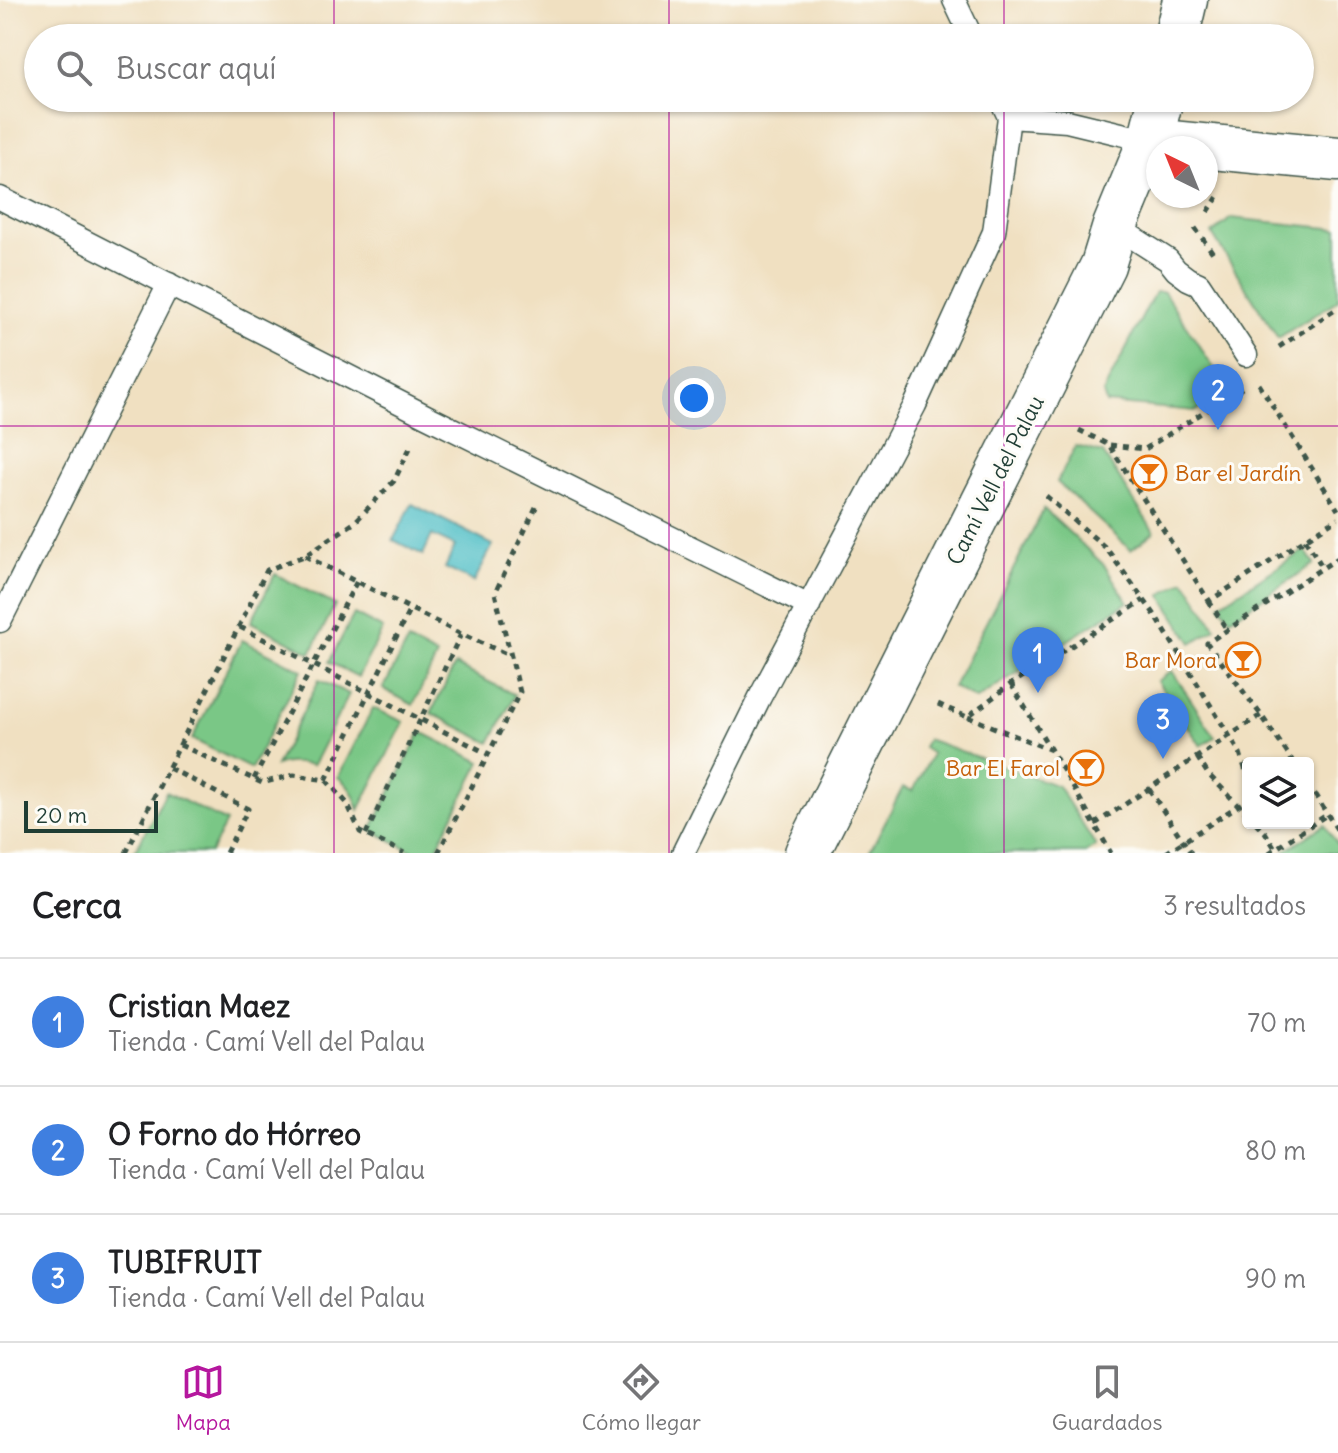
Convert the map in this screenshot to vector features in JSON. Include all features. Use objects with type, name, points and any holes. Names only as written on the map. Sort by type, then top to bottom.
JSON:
[{"type":"street","points":[[1179,24],[1185,0]]},
{"type":"street","name":"Camí Vell del Palau","points":[[1151,136],[1157,112]]},
{"type":"street","points":[[1218,148],[1338,159]]},
{"type":"street","name":"Camí Vell del Palau","points":[[807,853],[1103,265],[1115,226],[1146,151]]},
{"type":"lane","points":[[954,0],[965,24]]},
{"type":"lane","points":[[683,853],[760,697],[915,405],[994,232],[1005,112]]},
{"type":"lane","points":[[1027,112],[1146,140]]},
{"type":"lane","points":[[0,198],[426,416],[809,606]]},
{"type":"lane","points":[[1115,226],[1199,284],[1246,355]]},
{"type":"lane","points":[[0,621],[169,284]]},
{"type":"path","points":[[1275,349],[1338,308]]},
{"type":"path","points":[[1257,379],[1338,510]]},
{"type":"path","points":[[1079,430],[1109,445],[1145,449],[1244,387]]},
{"type":"path","points":[[1109,445],[1227,630]]},
{"type":"path","points":[[126,853],[267,570],[304,556],[354,523],[394,481],[410,448]]},
{"type":"path","points":[[1046,496],[1106,548],[1144,600],[1242,759]]},
{"type":"path","points":[[1209,601],[1338,518]]},
{"type":"path","points":[[438,853],[520,692],[495,593],[521,535]]},
{"type":"path","points":[[1305,539],[1323,568]]},
{"type":"path","points":[[304,556],[511,656]]},
{"type":"path","points":[[1290,757],[1207,643],[1338,558]]},
{"type":"path","points":[[254,779],[357,581]]},
{"type":"path","points":[[967,717],[1011,684],[1144,600]]},
{"type":"path","points":[[326,780],[410,609]]},
{"type":"path","points":[[240,627],[488,754]]},
{"type":"path","points":[[366,834],[461,634]]},
{"type":"path","points":[[1011,684],[1111,853]]},
{"type":"path","points":[[938,704],[1051,750]]},
{"type":"path","points":[[1095,824],[1261,715]]},
{"type":"path","points":[[180,745],[262,783],[294,775],[326,780],[347,803],[360,832],[404,853]]},
{"type":"path","points":[[1197,757],[1208,774],[1242,808]]},
{"type":"path","points":[[169,768],[248,809],[226,853]]},
{"type":"path","points":[[1149,789],[1191,853]]},
{"type":"path","points":[[1314,793],[1338,831]]},
{"type":"path","points":[[1166,853],[1242,803]]},
{"type":"path","points":[[1269,853],[1277,851],[1328,814]]},
{"type":"path","points":[[1262,829],[1277,851]]},
{"type":"green space","points":[[1231,218],[1338,229],[1338,300],[1278,338],[1212,234]]},
{"type":"green space","points":[[1155,292],[1164,292],[1223,382],[1211,401],[1196,411],[1106,403],[1103,393]]},
{"type":"green space","points":[[1076,446],[1103,453],[1154,532],[1131,550],[1057,482]]},
{"type":"green space","points":[[1044,509],[1104,565],[1128,602],[976,699],[953,687]]},
{"type":"green space","points":[[1305,550],[1314,564],[1230,619],[1220,604]]},
{"type":"green space","points":[[275,574],[335,605],[311,653],[251,622]]},
{"type":"green space","points":[[1185,580],[1216,628],[1192,643],[1161,595]]},
{"type":"green space","points":[[354,614],[383,629],[358,677],[329,662]]},
{"type":"green space","points":[[242,640],[302,670],[251,769],[192,739]]},
{"type":"green space","points":[[408,641],[437,656],[413,705],[383,689]]},
{"type":"green space","points":[[455,665],[515,695],[490,743],[431,713]]},
{"type":"green space","points":[[1172,671],[1215,737],[1201,746],[1157,681]]},
{"type":"green space","points":[[319,680],[349,694],[313,765],[289,763],[276,766]]},
{"type":"green space","points":[[373,708],[404,722],[359,810],[352,792],[338,777]]},
{"type":"green space","points":[[421,732],[481,762],[434,853],[416,853],[371,830]]},
{"type":"green space","points":[[927,739],[1058,786],[1096,846],[1085,853],[869,853],[903,787],[913,791],[932,754],[923,748]]},
{"type":"green space","points":[[166,792],[226,822],[210,853],[134,853]]},
{"type":"green space","points":[[1325,825],[1338,845],[1338,853],[1286,853],[1285,851]]},
{"type":"water","points":[[412,504],[493,545],[474,582],[445,568],[455,546],[432,535],[423,555],[393,540]]},
{"type":"place","name":"O Forno do Hórreo","points":[[1218,430]]},
{"type":"place","name":"Bar el Jardín","points":[[1149,473]]},
{"type":"place","name":"Bar Mora","points":[[1243,660]]},
{"type":"place","name":"Cristian Maez","points":[[1038,693]]},
{"type":"place","name":"TUBIFRUIT","points":[[1163,759]]},
{"type":"place","name":"Bar El Farol","points":[[1086,768]]}]
